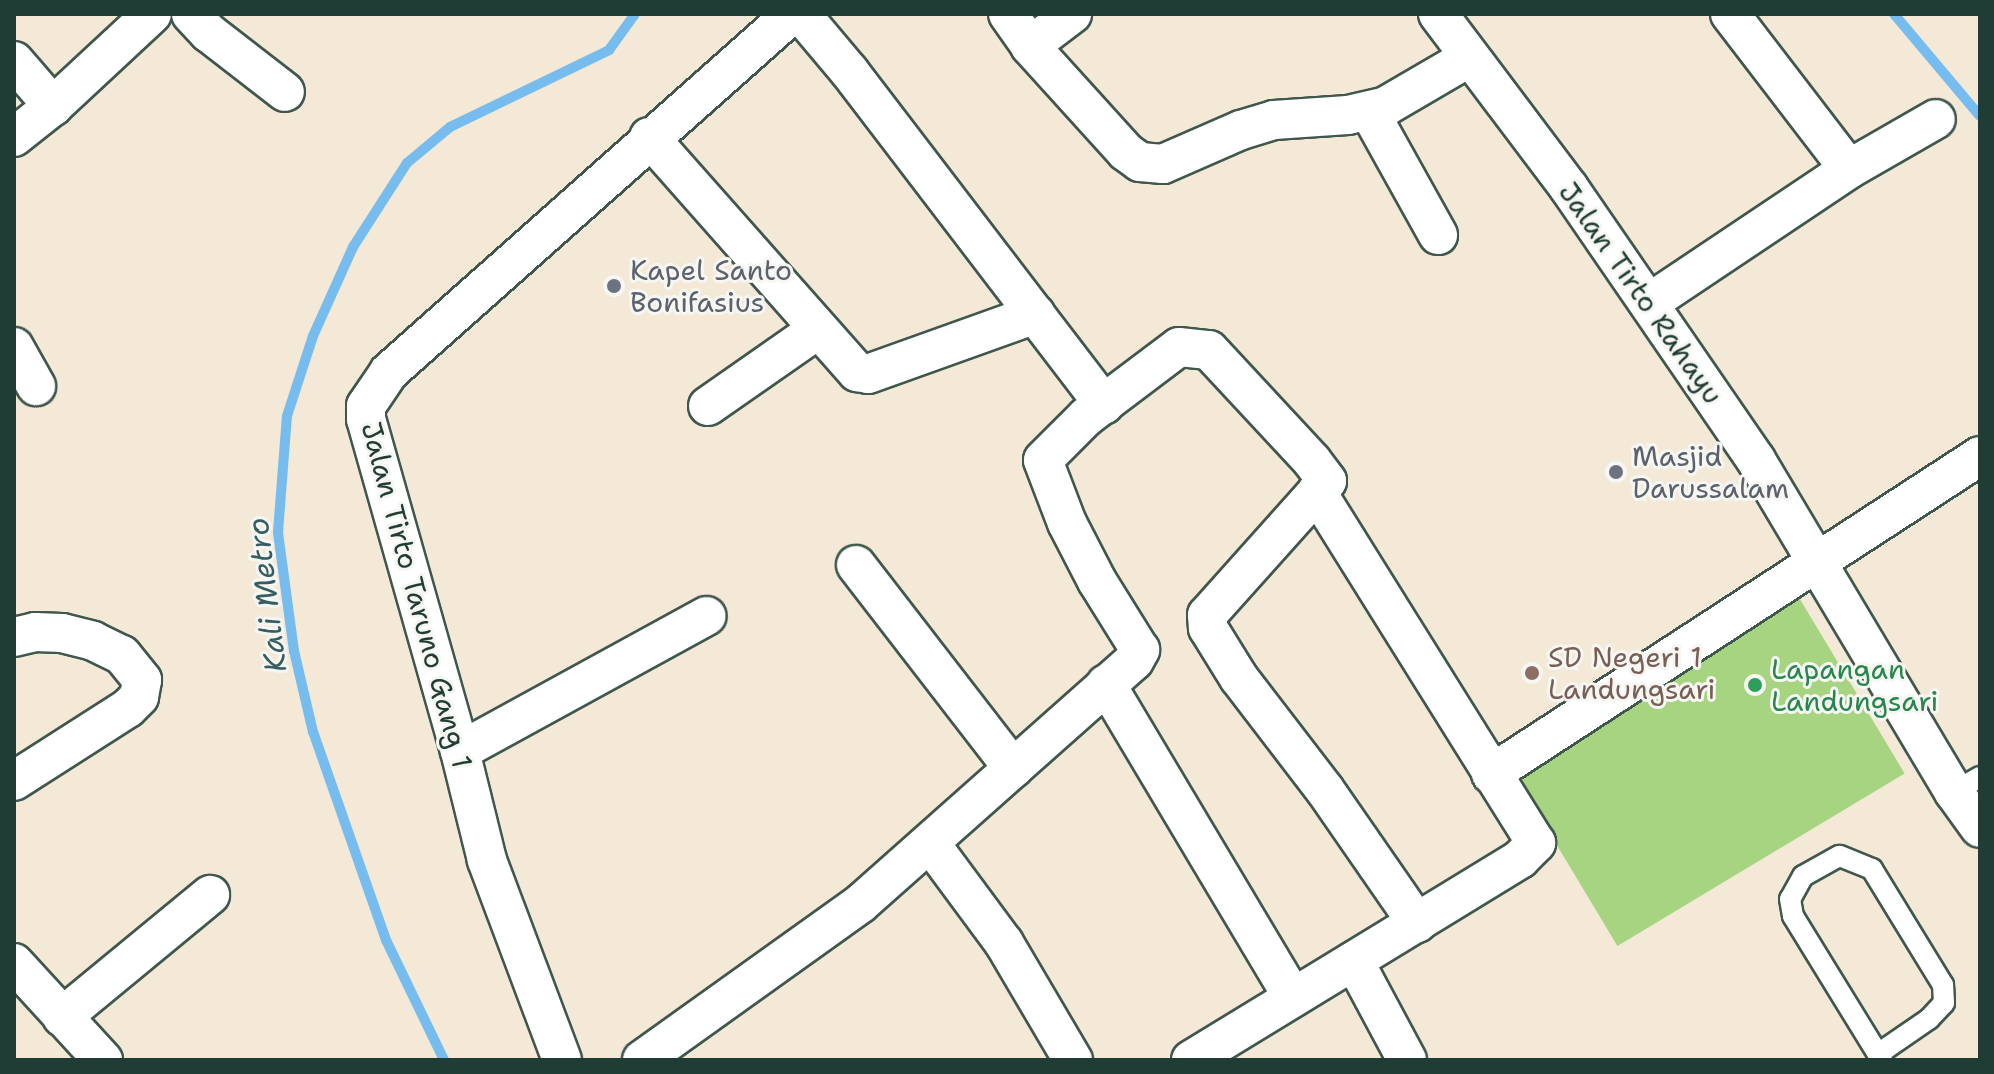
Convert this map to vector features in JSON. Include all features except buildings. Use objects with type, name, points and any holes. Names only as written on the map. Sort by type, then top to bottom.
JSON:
[{"type":"street","points":[[14,137],[53,106],[152,14]]},
{"type":"street","points":[[191,14],[218,41],[285,92]]},
{"type":"street","name":"Jalan Tirto Taruno Gang 1","points":[[562,1060],[487,860],[460,751],[366,419],[366,406],[389,372],[649,137],[792,14]]},
{"type":"street","points":[[801,14],[1104,405]]},
{"type":"street","points":[[1008,14],[1030,46],[1126,152],[1140,162],[1163,164],[1241,130],[1274,120],[1369,111],[1405,97],[1470,57]]},
{"type":"street","points":[[1030,46],[1072,14]]},
{"type":"street","name":"Jalan Tirto Rahayu","points":[[1438,14],[1569,188],[1756,460],[1815,560],[1967,784],[1980,828]]},
{"type":"street","points":[[1730,14],[1849,169]]},
{"type":"street","points":[[14,61],[53,106]]},
{"type":"street","points":[[1369,111],[1438,235]]},
{"type":"street","points":[[1649,303],[1849,169],[1936,119]]},
{"type":"street","points":[[649,137],[850,368],[868,374],[1036,314]]},
{"type":"street","points":[[708,406],[817,330]]},
{"type":"street","points":[[14,347],[36,386]]},
{"type":"street","points":[[642,1060],[860,904],[1134,661],[1140,650],[1097,581],[1067,523],[1043,460],[1086,417],[1179,347],[1209,350],[1327,481],[1207,615],[1208,628],[1239,678],[1325,790],[1417,923]]},
{"type":"street","points":[[1491,774],[1815,560],[1980,456]]},
{"type":"street","points":[[1191,1060],[1531,852],[1536,843],[1317,492]]},
{"type":"street","points":[[856,565],[1013,768]]},
{"type":"street","points":[[460,751],[707,616]]},
{"type":"street","points":[[14,637],[35,632],[62,633],[93,641],[122,655],[142,680],[139,697],[108,723],[14,781]]},
{"type":"street","points":[[1106,684],[1293,998]]},
{"type":"street","points":[[930,843],[1004,943],[1073,1060]]},
{"type":"street","points":[[62,1017],[210,895]]},
{"type":"street","points":[[1354,961],[1407,1060]]},
{"type":"street","points":[[14,963],[103,1060]]},
{"type":"lane","points":[[1839,856],[1872,869],[1943,985],[1944,1003],[1929,1019],[1880,1057],[1793,916],[1790,899],[1803,876],[1839,856]]},
{"type":"green space","name":"Lapangan Landungsari","points":[[1798,596],[1905,773],[1617,946],[1511,769]]},
{"type":"waterway","name":"Kali Metro","points":[[444,1060],[386,940],[313,732],[294,651],[278,532],[287,416],[313,336],[353,247],[407,163],[450,127],[609,50],[635,14]]},
{"type":"waterway","points":[[1894,14],[1980,116]]},
{"type":"place","name":"Kapel Santo Bonifasius","points":[[614,286]]},
{"type":"place","name":"Masjid Darussalam","points":[[1616,472]]},
{"type":"place","name":"SD Negeri 1 Landungsari","points":[[1532,673]]},
{"type":"place","name":"Lapangan Landungsari","points":[[1755,685]]}]
